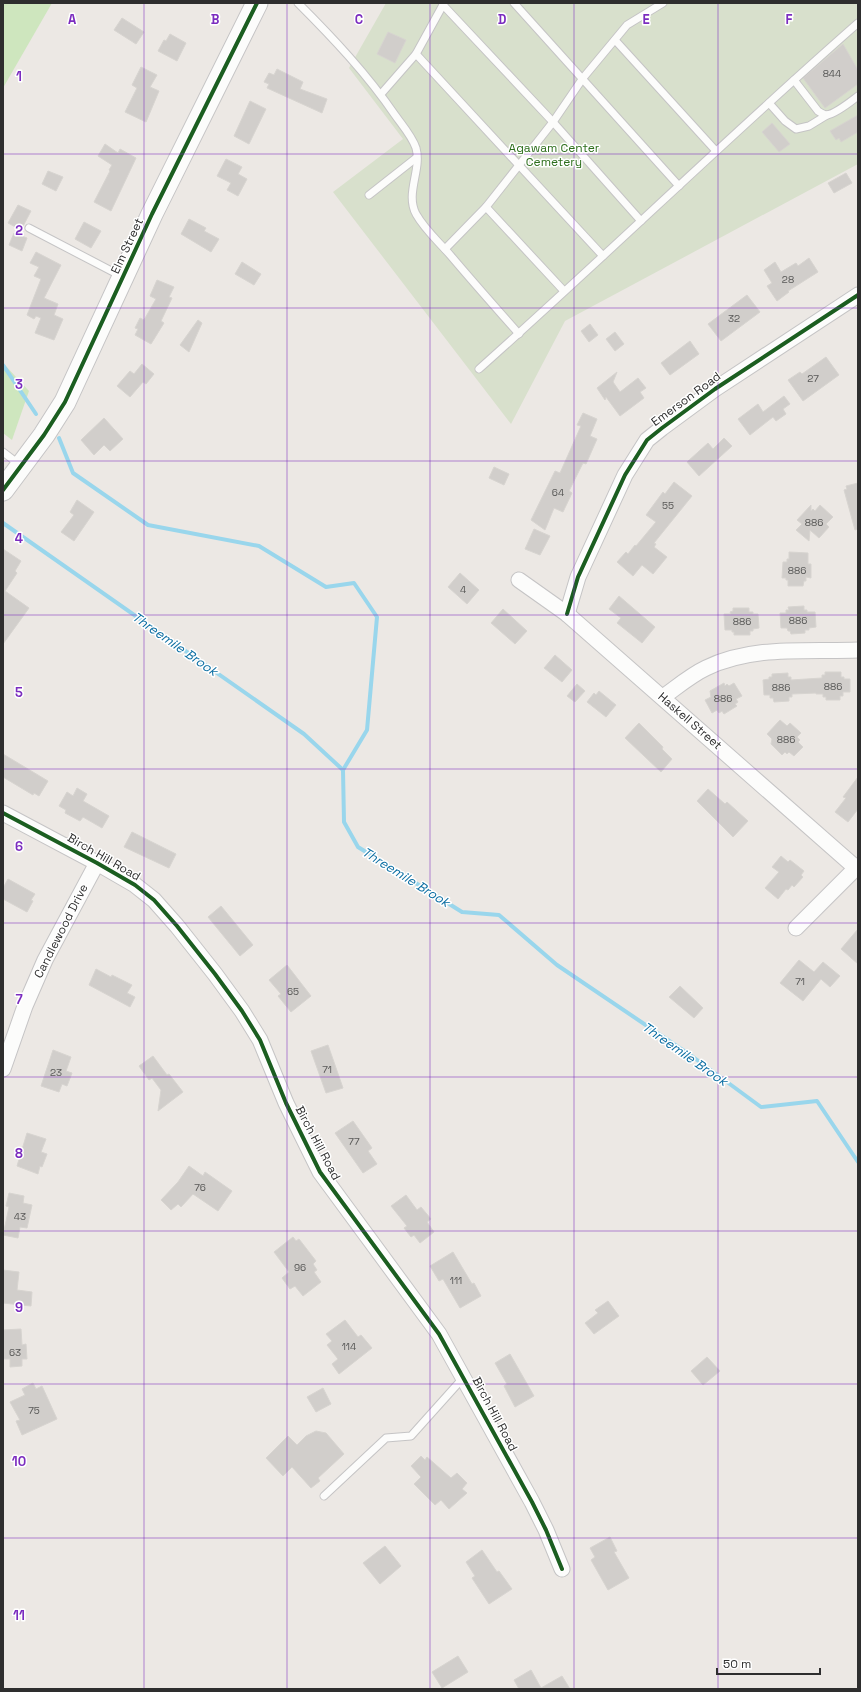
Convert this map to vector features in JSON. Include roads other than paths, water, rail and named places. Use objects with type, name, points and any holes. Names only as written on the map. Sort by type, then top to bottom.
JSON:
[{"type":"street","name":"Elm Street","points":[[3,490],[44,435],[65,402],[212,93],[257,3]]},
{"type":"street","name":"Emerson Road","points":[[567,614],[578,577],[625,475],[647,440],[716,389],[858,295]]},
{"type":"street","name":"Haskell Street","points":[[519,580],[567,614],[857,868]]},
{"type":"street","points":[[663,697],[705,668],[732,659],[762,653],[793,650],[858,650]]},
{"type":"street","name":"Birch Hill Road","points":[[3,813],[134,884],[154,900],[187,938],[238,1004],[260,1040],[280,1089],[308,1150],[320,1172],[439,1334],[532,1502],[546,1530],[562,1569]]},
{"type":"street","name":"Candlewood Drive","points":[[3,1069],[25,1006],[45,960],[97,863]]},
{"type":"street","points":[[796,928],[857,868]]},
{"type":"lane","points":[[298,3],[327,32],[381,94],[409,134],[416,149],[417,171],[412,192],[412,204],[421,222],[519,334]]},
{"type":"lane","points":[[514,3],[679,186]]},
{"type":"lane","points":[[445,249],[486,207],[553,122],[583,78],[627,25],[663,3]]},
{"type":"lane","points":[[381,94],[416,54],[443,4],[553,122],[642,221]]},
{"type":"lane","points":[[479,369],[519,334],[794,80],[857,25]]},
{"type":"lane","points":[[615,40],[716,151]]},
{"type":"lane","points":[[416,54],[603,256]]},
{"type":"lane","points":[[794,80],[818,111],[827,115]]},
{"type":"lane","points":[[769,103],[784,121],[796,129],[809,126],[858,96]]},
{"type":"lane","points":[[370,195],[416,158]]},
{"type":"lane","points":[[486,207],[564,291]]},
{"type":"lane","points":[[29,228],[123,278]]},
{"type":"lane","points":[[3,452],[21,466]]},
{"type":"lane","points":[[324,1496],[386,1438],[411,1436],[464,1377]]},
{"type":"waterway","points":[[3,365],[36,414]]},
{"type":"waterway","points":[[59,438],[73,473],[148,525],[259,546],[326,587],[354,583],[377,617],[367,730],[343,770]]},
{"type":"waterway","name":"Threemile Brook","points":[[3,523],[304,734],[343,770],[344,822],[358,847],[462,912],[499,915],[557,965],[693,1057],[761,1107],[817,1101],[858,1162]]},
{"type":"park label","name":"Agawam Center Cemetery","points":[[554,155]]}]
